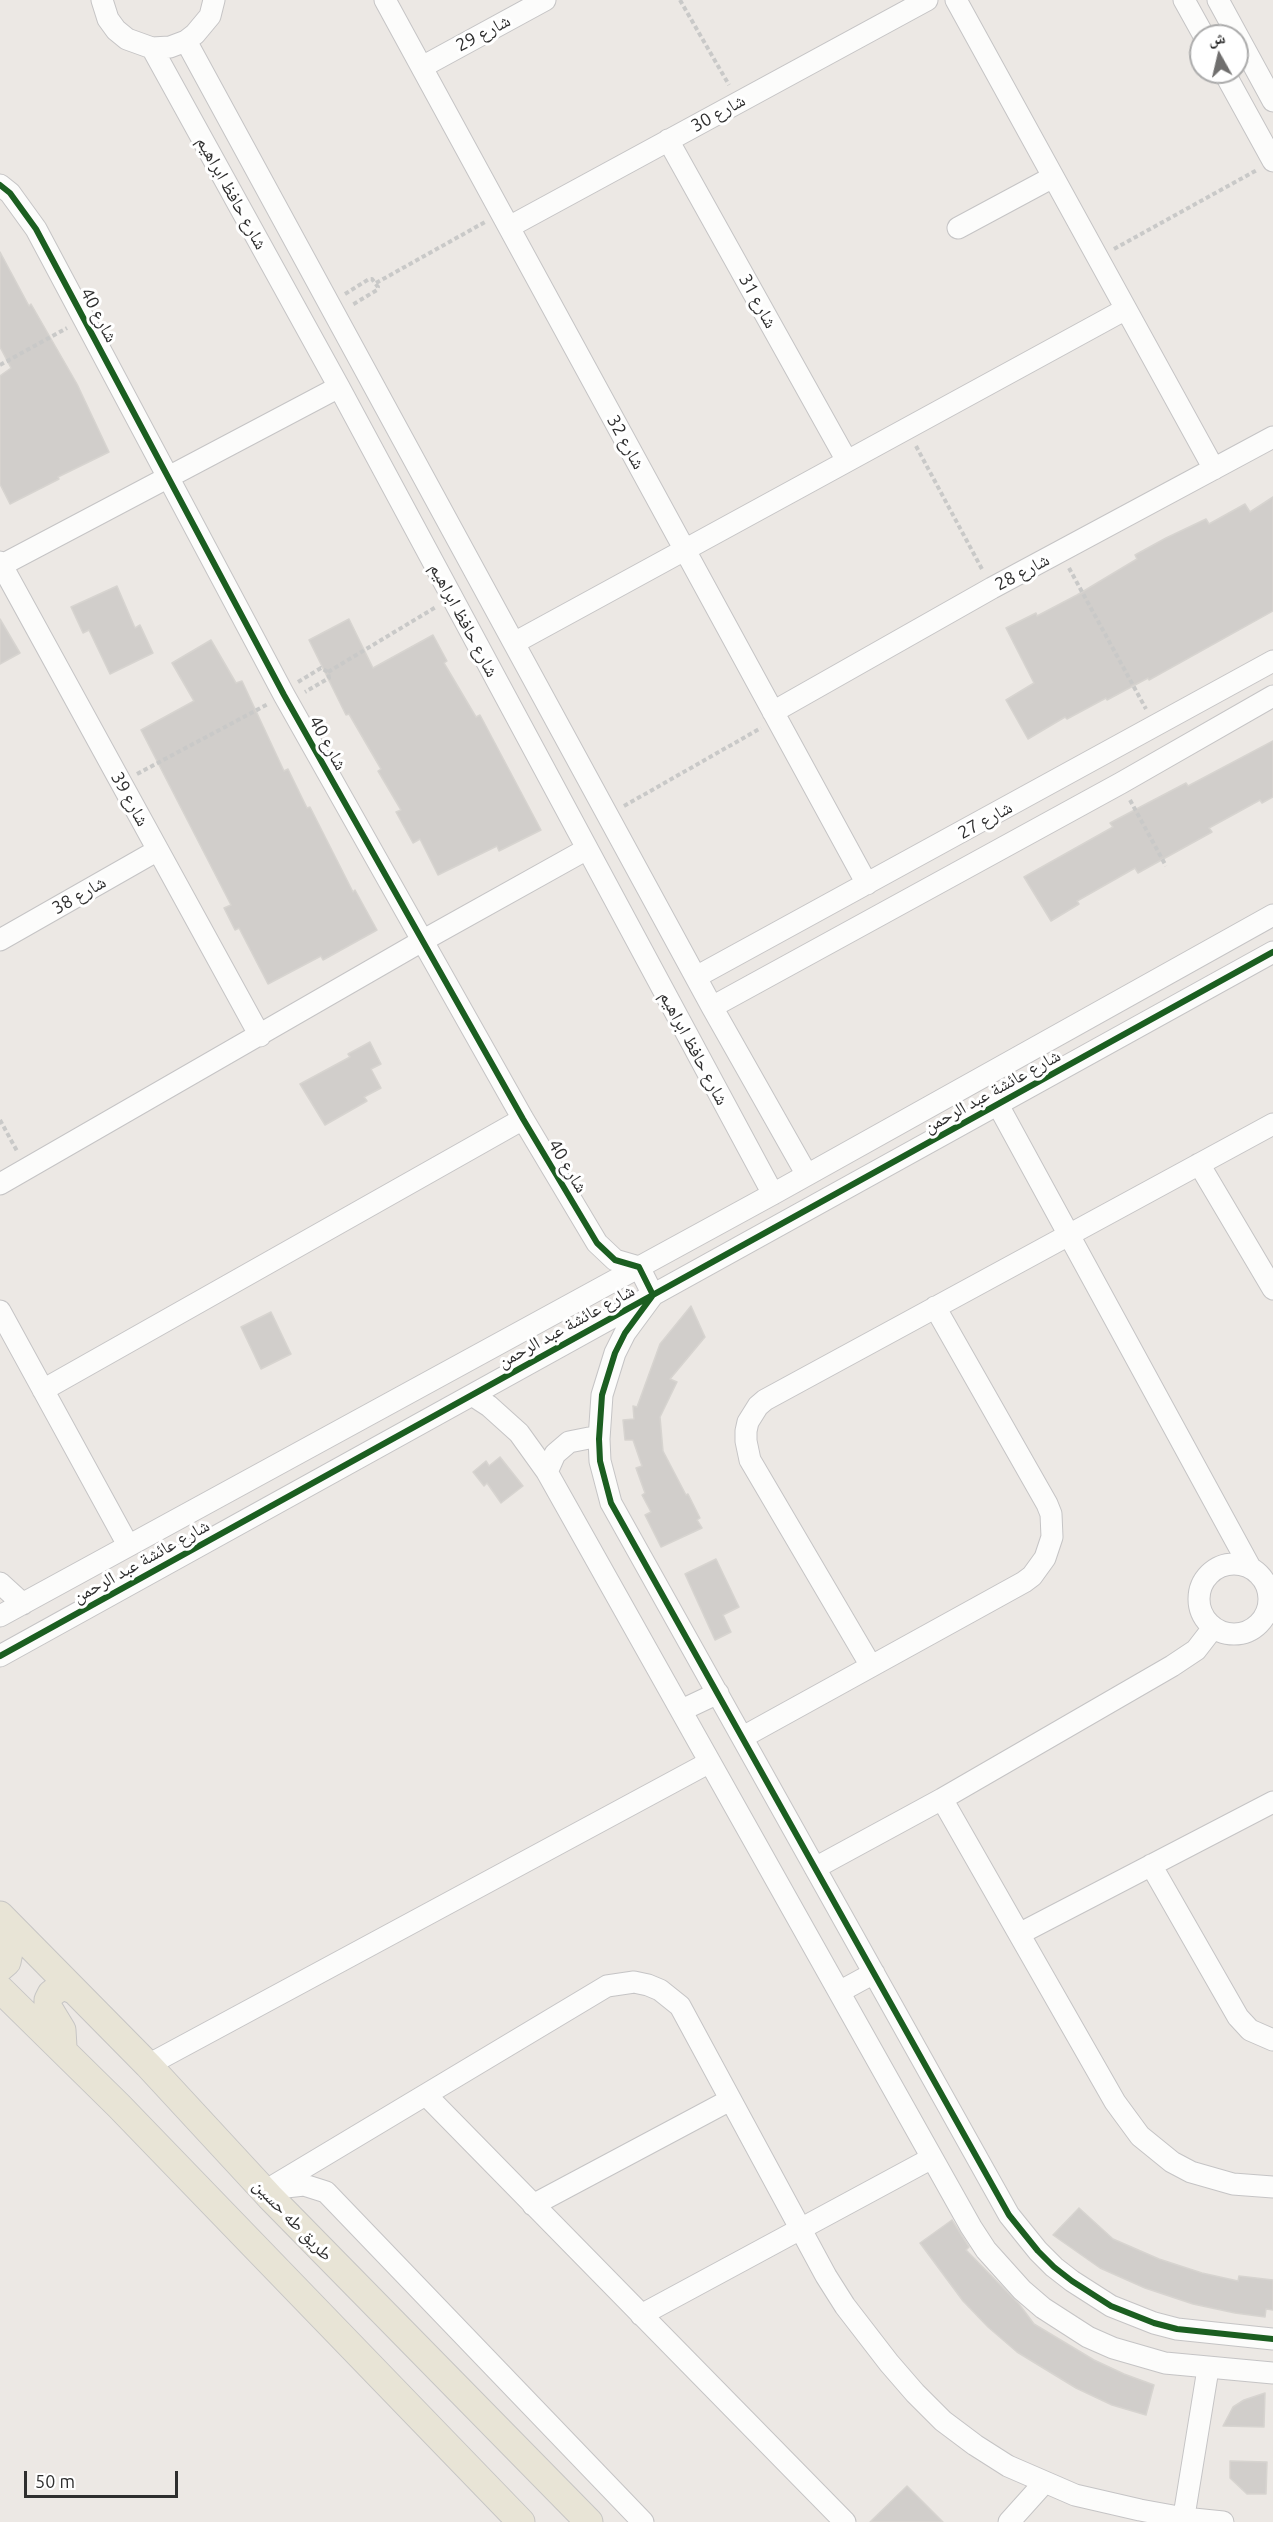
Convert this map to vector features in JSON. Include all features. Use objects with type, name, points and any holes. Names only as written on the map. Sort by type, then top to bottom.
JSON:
[{"type":"main road","name":"طريق طه حسين","points":[[0,1914],[148,2065],[268,2194],[589,2522]]},
{"type":"main road","points":[[0,1930],[10,1947],[7,1962],[0,1968]]},
{"type":"main road","points":[[63,2051],[62,2030],[48,2007],[48,2000],[51,1994],[60,1987],[75,1991]]},
{"type":"main road","points":[[0,1989],[281,2274],[520,2522]]},
{"type":"main road","points":[[281,2274],[297,2274],[309,2265],[313,2249],[307,2234]]},
{"type":"street","points":[[99,2],[108,19],[127,39],[152,48],[170,47],[186,41],[204,26],[210,16],[214,0]]},
{"type":"street","name":"شارع 32","points":[[385,0],[867,884]]},
{"type":"street","name":"شارع 29","points":[[422,67],[545,0]]},
{"type":"street","name":"شارع 30","points":[[506,220],[668,140],[927,0]]},
{"type":"street","points":[[956,0],[1214,469]]},
{"type":"street","points":[[1184,0],[1197,24]]},
{"type":"street","points":[[1218,0],[1229,24]]},
{"type":"street","name":"شارع حافظ ابراهيم","points":[[186,41],[712,1007],[807,1175]]},
{"type":"street","name":"شارع حافظ ابراهيم","points":[[152,48],[339,387],[773,1194]]},
{"type":"street","points":[[1249,61],[1273,101]]},
{"type":"street","points":[[1230,84],[1268,164]]},
{"type":"street","name":"شارع 31","points":[[668,140],[847,461]]},
{"type":"street","points":[[958,228],[1053,177]]},
{"type":"street","name":"شارع 40","points":[[0,185],[10,193],[36,229],[285,696],[523,1119],[597,1243],[615,1260],[639,1267]]},
{"type":"street","points":[[514,643],[1125,309]]},
{"type":"street","points":[[1,564],[339,387]]},
{"type":"street","name":"شارع 28","points":[[775,716],[992,588],[1273,437]]},
{"type":"street","name":"شارع 39","points":[[1,564],[260,1036]]},
{"type":"street","name":"شارع 27","points":[[696,977],[1273,661]]},
{"type":"street","name":"شارع 27","points":[[712,1007],[1121,783],[1273,696]]},
{"type":"street","points":[[0,1184],[422,941],[587,849]]},
{"type":"street","name":"شارع 38","points":[[0,940],[158,850]]},
{"type":"street","name":"شارع عائشة عبد الرحمن","points":[[0,1616],[773,1194],[1273,915]]},
{"type":"street","name":"شارع عائشة عبد الرحمن","points":[[0,1656],[1273,952]]},
{"type":"street","points":[[1100,1012],[1116,1040]]},
{"type":"street","points":[[998,1105],[1250,1568]]},
{"type":"street","points":[[43,1390],[523,1119]]},
{"type":"street","points":[[871,1666],[750,1460],[746,1431],[752,1414],[765,1400],[1273,1124]]},
{"type":"street","points":[[1199,1164],[1273,1289]]},
{"type":"street","points":[[639,1267],[653,1295],[625,1333],[615,1353],[602,1395],[598,1439],[600,1461],[611,1503],[1009,2215],[1054,2267],[1111,2306],[1154,2323],[1199,2333],[1273,2339]]},
{"type":"street","points":[[742,1737],[1024,1582],[1040,1567],[1052,1537],[1051,1514],[1047,1504],[935,1307]]},
{"type":"street","points":[[0,1311],[128,1545]]},
{"type":"street","points":[[472,1395],[489,1406],[519,1433],[547,1472],[932,2158],[986,2250],[1009,2277],[1042,2308],[1088,2337],[1113,2348],[1165,2363],[1208,2369],[1273,2373]]},
{"type":"street","points":[[383,1406],[402,1434]]},
{"type":"street","points":[[547,1472],[555,1454],[569,1442],[589,1438],[598,1439]]},
{"type":"street","points":[[1236,1564],[1250,1568],[1262,1577],[1269,1590],[1271,1606],[1264,1619],[1254,1629],[1240,1634],[1226,1634],[1214,1628],[1203,1617],[1199,1602],[1201,1588],[1209,1575],[1221,1566],[1236,1564]]},
{"type":"street","points":[[0,1582],[23,1604]]},
{"type":"street","points":[[815,1868],[942,1799],[1185,1659],[1214,1628]]},
{"type":"street","points":[[682,1710],[718,1693]]},
{"type":"street","points":[[148,2065],[710,1762]]},
{"type":"street","points":[[942,1799],[1115,2102],[1140,2136],[1172,2162],[1191,2172],[1233,2184],[1273,2187]]},
{"type":"street","points":[[1019,1934],[1273,1802]]},
{"type":"street","points":[[1152,1865],[1238,2017],[1257,2035],[1273,2040]]},
{"type":"street","points":[[839,1992],[874,1974]]},
{"type":"street","points":[[268,2194],[607,1986],[634,1982],[660,1990],[680,2006],[845,2306],[866,2336],[915,2393],[943,2421],[1008,2466],[1044,2483],[1107,2504],[1183,2520],[1223,2522]]},
{"type":"street","points":[[426,2095],[845,2522]]},
{"type":"street","points":[[533,2205],[730,2100]]},
{"type":"street","points":[[641,2315],[932,2158]]},
{"type":"street","points":[[268,2194],[295,2185],[315,2187],[326,2192],[643,2522]]},
{"type":"street","points":[[1183,2520],[1208,2369]]},
{"type":"street","points":[[1009,2522],[1044,2483]]},
{"type":"path","points":[[680,0],[739,101]]},
{"type":"path","points":[[1097,258],[1268,164]]},
{"type":"path","points":[[376,283],[506,220]]},
{"type":"path","points":[[332,309],[369,279],[376,283]]},
{"type":"path","points":[[332,309],[377,290],[376,283]]},
{"type":"path","points":[[0,365],[84,318]]},
{"type":"path","points":[[906,429],[992,588]]},
{"type":"path","points":[[1060,551],[1156,727]]},
{"type":"path","points":[[328,672],[452,597]]},
{"type":"path","points":[[121,783],[285,696],[328,679],[330,676],[328,672],[321,668],[285,696]]},
{"type":"path","points":[[608,816],[775,716]]},
{"type":"path","points":[[1121,783],[1166,866]]},
{"type":"path","points":[[0,1120],[27,1169]]},
{"type":"building","points":[[0,252],[29,306],[31,304],[77,384],[109,452],[10,504],[0,484],[0,376],[11,368],[0,347]]},
{"type":"building","points":[[1273,497],[1273,611],[1149,680],[1148,678],[1067,719],[1065,717],[1028,739],[1006,700],[1034,683],[1006,628],[1036,613],[1037,616],[1077,595],[1137,559],[1135,555],[1166,538],[1206,519],[1209,524],[1245,504],[1250,512]]},
{"type":"building","points":[[117,586],[135,628],[140,625],[153,653],[110,674],[89,630],[83,633],[71,607]]},
{"type":"building","points":[[0,619],[20,653],[0,664]]},
{"type":"building","points":[[349,619],[373,668],[433,635],[447,661],[444,663],[476,717],[480,715],[541,830],[499,851],[497,846],[438,875],[420,839],[413,843],[396,812],[401,810],[378,771],[381,769],[349,714],[346,715],[309,640]]},
{"type":"building","points":[[211,640],[236,683],[242,681],[284,771],[288,769],[353,892],[355,890],[377,930],[323,960],[321,956],[268,984],[239,928],[235,930],[224,908],[231,905],[141,730],[194,701],[172,663]]},
{"type":"building","points":[[1273,741],[1273,797],[1262,803],[1260,800],[1209,828],[1212,832],[1138,873],[1135,868],[1077,901],[1079,904],[1051,921],[1024,877],[1113,827],[1110,823],[1186,783],[1188,786]]},
{"type":"building","points":[[370,1042],[381,1064],[371,1069],[381,1088],[364,1097],[367,1101],[325,1125],[300,1084],[350,1057],[348,1054]]},
{"type":"building","points":[[691,1306],[705,1337],[670,1379],[677,1382],[660,1417],[663,1451],[686,1495],[688,1494],[700,1518],[697,1520],[702,1528],[661,1547],[645,1515],[651,1512],[642,1495],[645,1493],[636,1468],[642,1466],[633,1440],[625,1440],[623,1420],[634,1419],[633,1406],[637,1407],[660,1344]]},
{"type":"building","points":[[271,1312],[291,1354],[261,1369],[241,1327]]},
{"type":"building","points":[[500,1457],[523,1486],[501,1503],[487,1483],[484,1486],[473,1472],[486,1461],[489,1466]]},
{"type":"building","points":[[716,1559],[739,1607],[723,1615],[731,1632],[715,1640],[685,1574]]},
{"type":"building","points":[[1079,2208],[1113,2239],[1159,2259],[1202,2273],[1238,2281],[1239,2276],[1273,2280],[1273,2310],[1266,2309],[1265,2317],[1193,2304],[1145,2288],[1100,2268],[1053,2235]]},
{"type":"building","points":[[952,2220],[969,2247],[966,2250],[1019,2304],[1034,2324],[1094,2360],[1154,2385],[1146,2415],[1112,2405],[1076,2388],[1017,2352],[988,2327],[963,2301],[920,2243]]},
{"type":"building","points":[[1265,2393],[1264,2427],[1223,2426],[1233,2407],[1244,2400]]},
{"type":"building","points":[[1230,2461],[1267,2462],[1266,2494],[1247,2494],[1230,2478]]},
{"type":"building","points":[[907,2486],[943,2522],[870,2522]]},
{"type":"cycle path","points":[[0,185],[10,193],[36,229],[284,695],[523,1119],[597,1243],[615,1260],[639,1267],[653,1295],[625,1333],[615,1353],[602,1395],[600,1461],[611,1503],[1009,2215],[1054,2267],[1111,2306],[1154,2323],[1177,2329],[1273,2339]]},
{"type":"cycle path","points":[[0,1656],[1273,952]]}]
